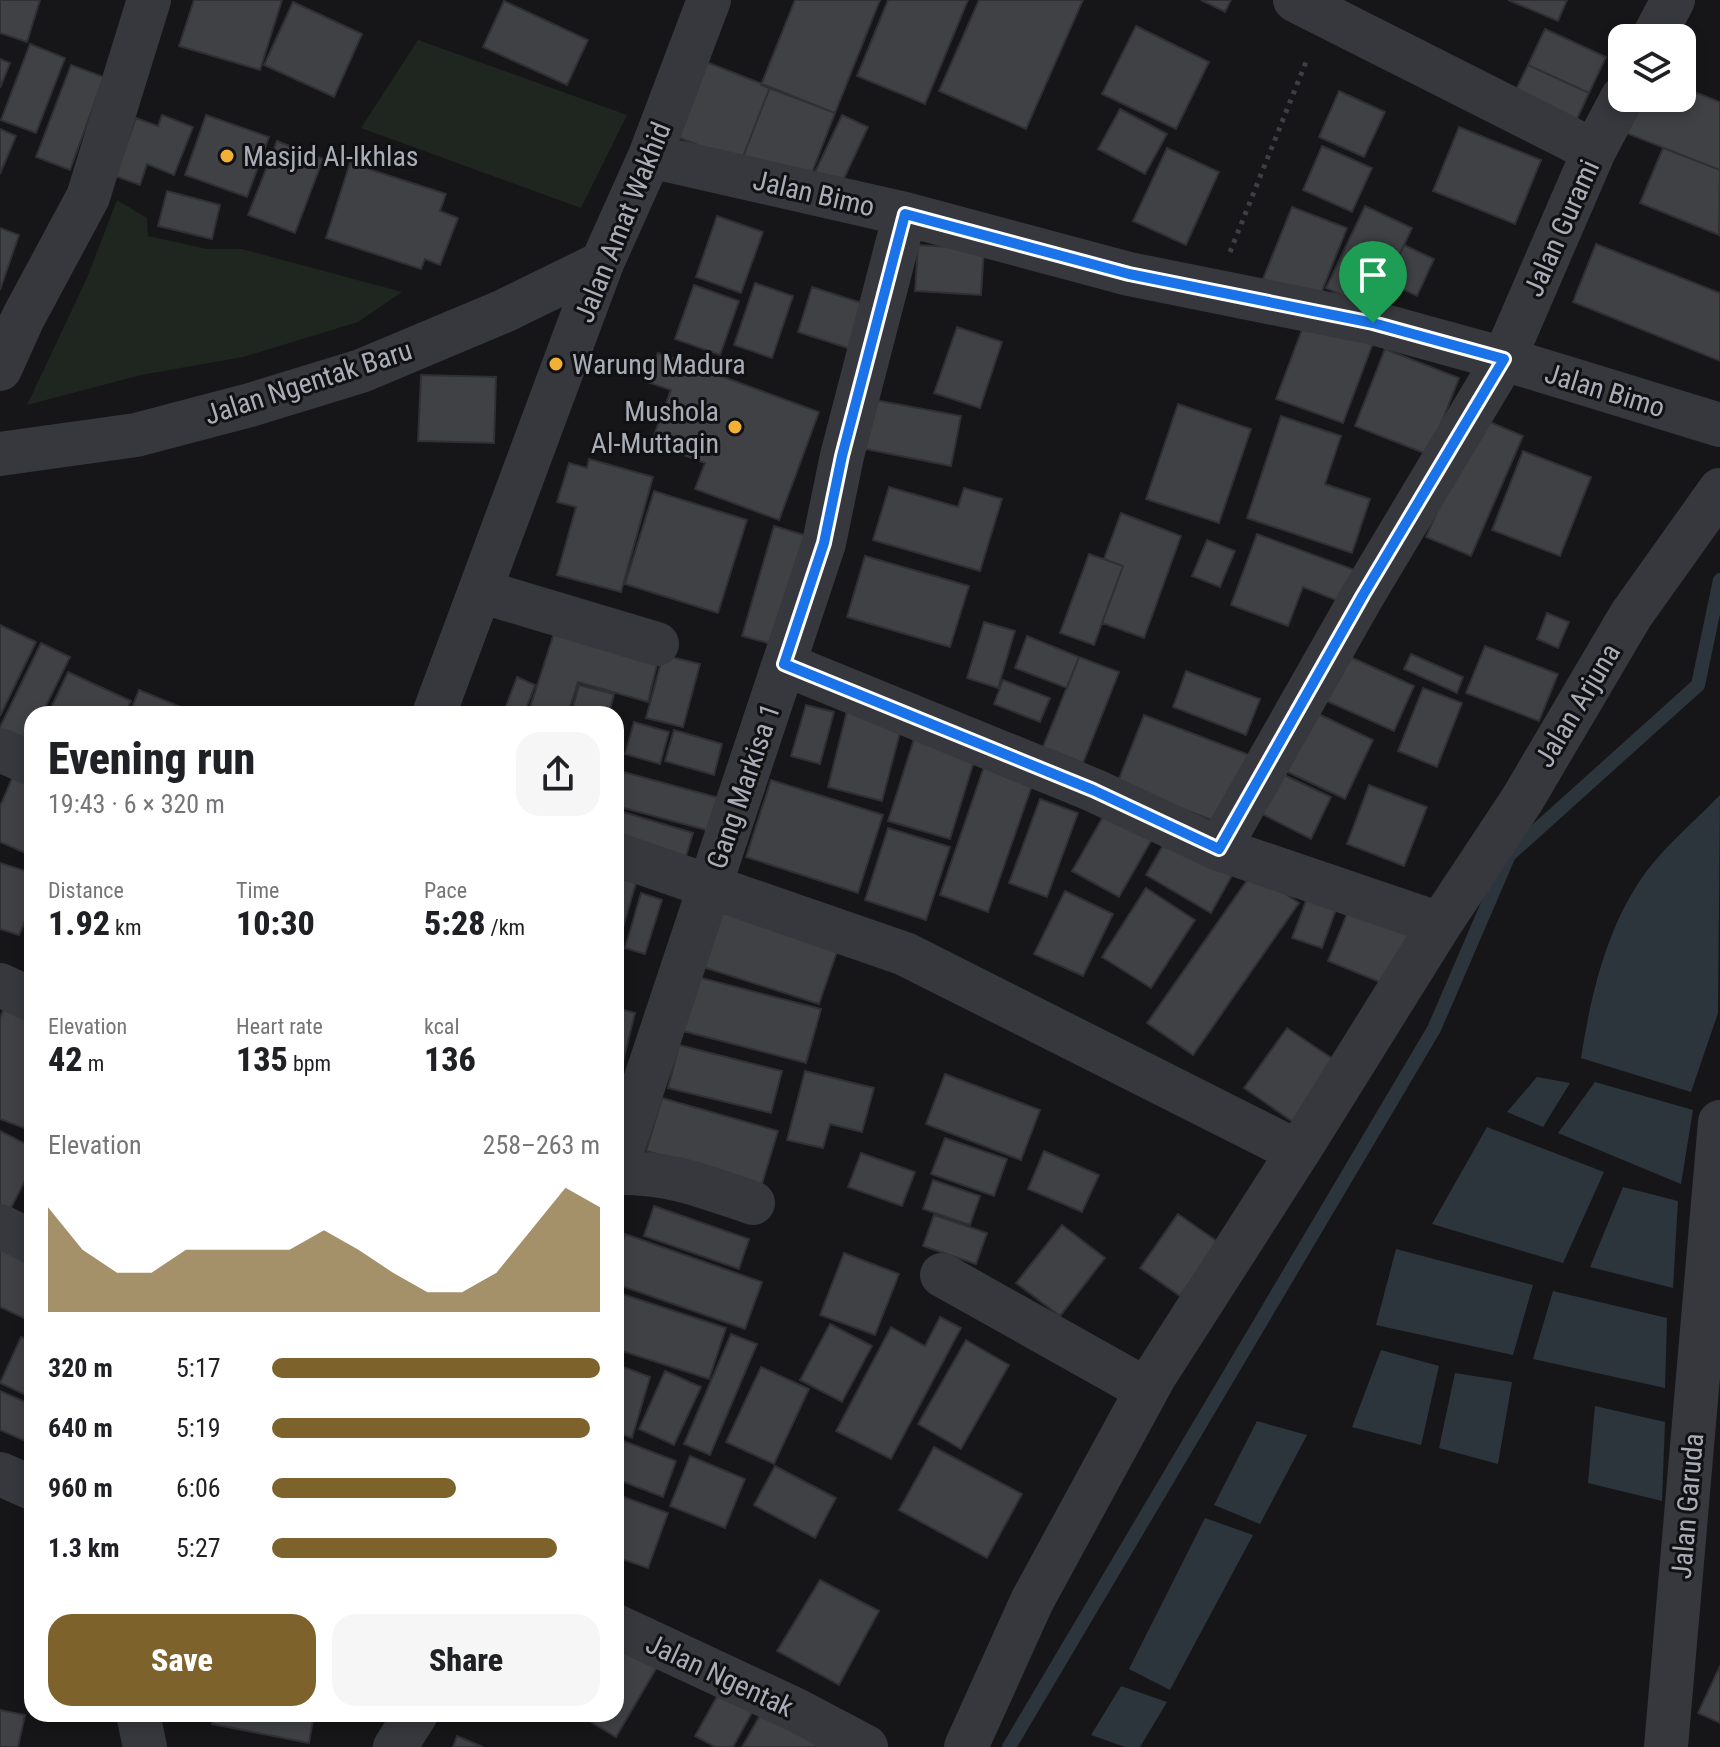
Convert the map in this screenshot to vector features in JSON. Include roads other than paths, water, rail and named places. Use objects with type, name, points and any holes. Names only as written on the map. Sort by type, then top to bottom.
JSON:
[{"type":"street","points":[[0,366],[88,197],[149,0]]},
{"type":"street","name":"Jalan Amat Wakhid","points":[[437,706],[602,263],[650,156],[709,0]]},
{"type":"street","points":[[1660,24],[1673,0]]},
{"type":"street","points":[[1310,7],[1594,151]]},
{"type":"street","name":"Jalan Gurami","points":[[1219,849],[1363,595],[1504,359],[1594,151],[1615,112]]},
{"type":"street","name":"Jalan Bimo","points":[[650,156],[905,214],[1129,274],[1373,323],[1504,359],[1720,425]]},
{"type":"street","name":"Gang Markisa 1","points":[[624,1146],[824,543],[842,456],[905,214]]},
{"type":"street","name":"Jalan Ngentak Baru","points":[[1,447],[136,435],[250,405],[361,371],[504,311],[602,263]]},
{"type":"street","name":"Jalan Arjuna","points":[[966,1747],[1032,1601],[1147,1390],[1440,924],[1522,800],[1631,615],[1720,490]]},
{"type":"street","points":[[480,591],[657,644]]},
{"type":"street","points":[[784,664],[1093,790],[1219,849],[1440,924]]},
{"type":"street","points":[[0,750],[24,760]]},
{"type":"street","points":[[624,857],[905,954],[1298,1152]]},
{"type":"street","points":[[0,985],[24,996]]},
{"type":"street","name":"Jalan Garuda","points":[[1666,1747],[1720,1122]]},
{"type":"street","points":[[624,1171],[684,1180],[753,1203]]},
{"type":"street","points":[[0,1226],[24,1238]]},
{"type":"street","points":[[942,1275],[1147,1390]]},
{"type":"street","points":[[0,1474],[24,1484]]},
{"type":"street","name":"Jalan Ngentak","points":[[624,1630],[796,1710],[866,1747]]},
{"type":"street","points":[[140,1722],[145,1747]]},
{"type":"street","points":[[395,1747],[411,1722]]},
{"type":"waterway","points":[[1009,1747],[1434,1029],[1509,855],[1698,685],[1720,580]]},
{"type":"place","name":"Masjid Al-Ikhlas","points":[[227,156]]},
{"type":"place","name":"Warung Madura","points":[[556,364]]},
{"type":"place","name":"Mushola Al-Muttaqin","points":[[735,427]]}]
